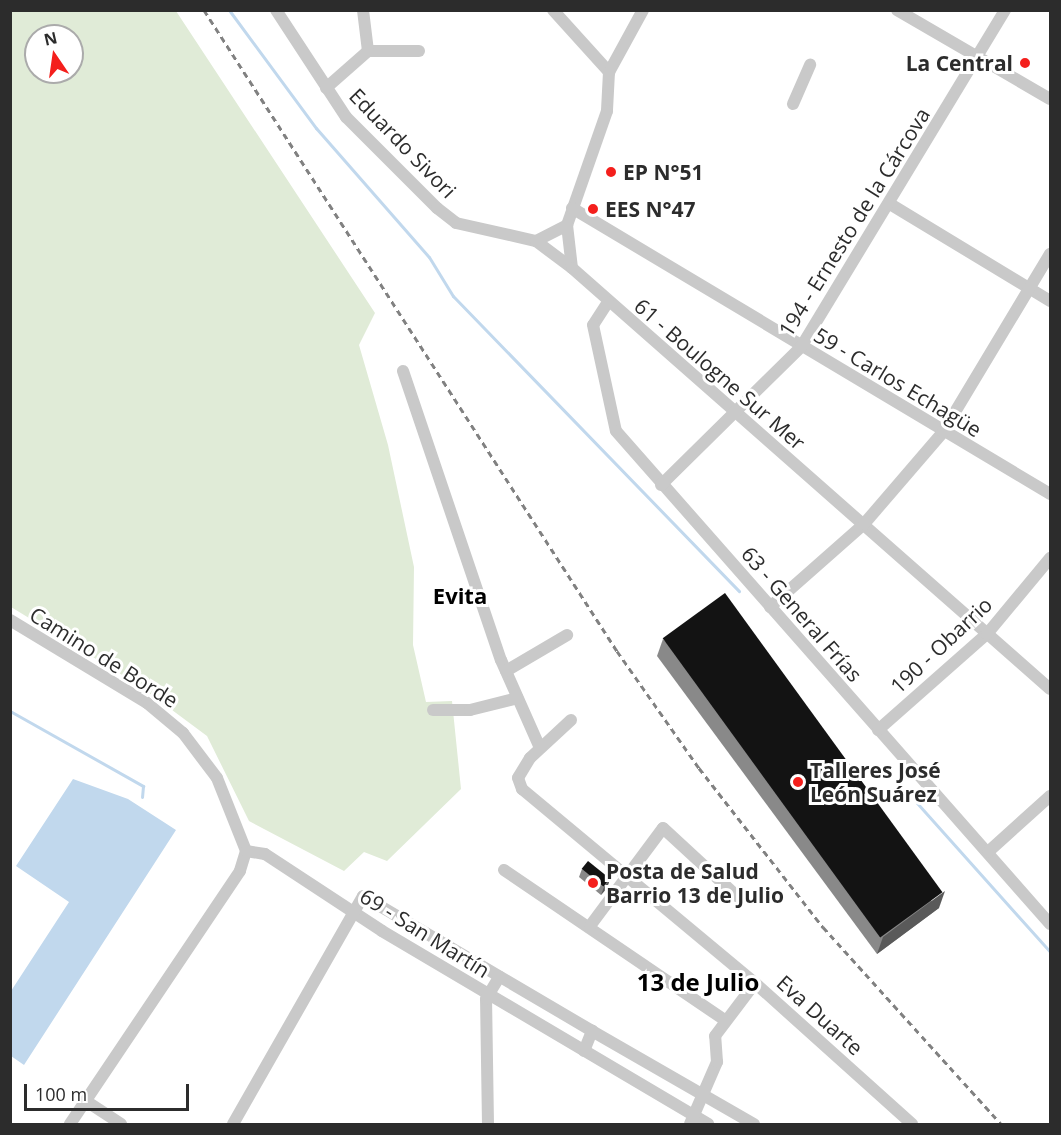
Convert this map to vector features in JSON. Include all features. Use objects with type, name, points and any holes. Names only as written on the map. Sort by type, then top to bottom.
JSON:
[{"type":"street","name":"Eduardo Sivori","points":[[276,10],[326,88],[359,132],[450,219],[536,241],[572,268]]},
{"type":"street","points":[[363,10],[368,51]]},
{"type":"street","points":[[553,10],[609,72]]},
{"type":"street","points":[[572,268],[567,225],[607,111],[609,72],[643,10]]},
{"type":"street","points":[[897,10],[1050,99]]},
{"type":"street","name":"194 - Ernesto de la Cárcova","points":[[661,485],[737,415],[801,347],[890,204],[1005,10]]},
{"type":"street","points":[[326,88],[368,51],[419,51]]},
{"type":"street","points":[[793,104],[810,64]]},
{"type":"street","points":[[890,204],[1050,301]]},
{"type":"street","name":"59 - Carlos Echagüe","points":[[572,208],[1050,494]]},
{"type":"street","points":[[536,241],[567,225]]},
{"type":"street","points":[[770,607],[864,524],[943,432],[1050,254]]},
{"type":"street","name":"61 - Boulogne Sur Mer","points":[[572,268],[1050,689]]},
{"type":"street","name":"63 - General Frías","points":[[608,302],[593,325],[614,424],[661,485],[1050,924]]},
{"type":"street","points":[[403,370],[506,671],[540,748]]},
{"type":"street","name":"190 - Obarrio","points":[[878,730],[987,634],[1050,558]]},
{"type":"street","name":"Camino de Borde","points":[[10,621],[177,726],[207,761],[246,851]]},
{"type":"street","points":[[506,671],[567,635]]},
{"type":"street","points":[[433,710],[470,710],[518,698]]},
{"type":"street","name":"Eva Duarte","points":[[572,720],[540,748],[518,778],[522,789],[755,983],[912,1125]]},
{"type":"street","points":[[988,852],[1050,796]]},
{"type":"street","points":[[590,926],[663,828],[740,899]]},
{"type":"street","points":[[70,1125],[240,871],[246,851]]},
{"type":"street","name":"69 - San Martín","points":[[246,851],[265,854],[351,910],[584,1051],[692,1120],[708,1125]]},
{"type":"street","points":[[504,870],[590,926],[726,1021]]},
{"type":"street","name":"69 - San Martín","points":[[351,910],[363,896],[754,1125]]},
{"type":"street","points":[[233,1125],[351,910]]},
{"type":"street","points":[[488,1125],[488,994],[499,977]]},
{"type":"street","points":[[692,1120],[717,1062],[715,1036],[755,983]]},
{"type":"street","points":[[584,1051],[592,1031]]},
{"type":"street","points":[[86,1101],[121,1125]]},
{"type":"green space","points":[[10,11],[176,11],[375,313],[359,345],[388,445],[414,567],[413,645],[426,702],[452,701],[461,789],[387,861],[364,852],[344,871],[249,821],[207,736],[137,684],[11,607]]},
{"type":"water","points":[[73,779],[128,799],[176,830],[24,1065],[11,1056],[11,991],[69,902],[16,866]]},
{"type":"building","name":"Talleres José León Suárez","points":[[725,593],[942,892],[880,938],[663,638]]},
{"type":"building","points":[[588,861],[610,879],[603,886],[582,869]]},
{"type":"waterway","points":[[229,10],[316,128],[429,257],[453,296],[739,591]]},
{"type":"waterway","points":[[10,711],[143,786],[142,797]]},
{"type":"waterway","points":[[917,803],[1050,952]]},
{"type":"railway","points":[[204,10],[617,651],[699,768],[823,927],[1001,1124]]},
{"type":"place","name":"La Central","points":[[1025,63]]},
{"type":"place","name":"EP N°51","points":[[611,172]]},
{"type":"place","name":"EES N°47","points":[[593,209]]},
{"type":"place","name":"Talleres José León Suárez","points":[[798,782]]},
{"type":"place","name":"Posta de Salud Barrio 13 de Julio","points":[[593,883]]},
{"type":"district","name":"Evita","points":[[460,596]]},
{"type":"district","name":"13 de Julio","points":[[698,982]]}]
